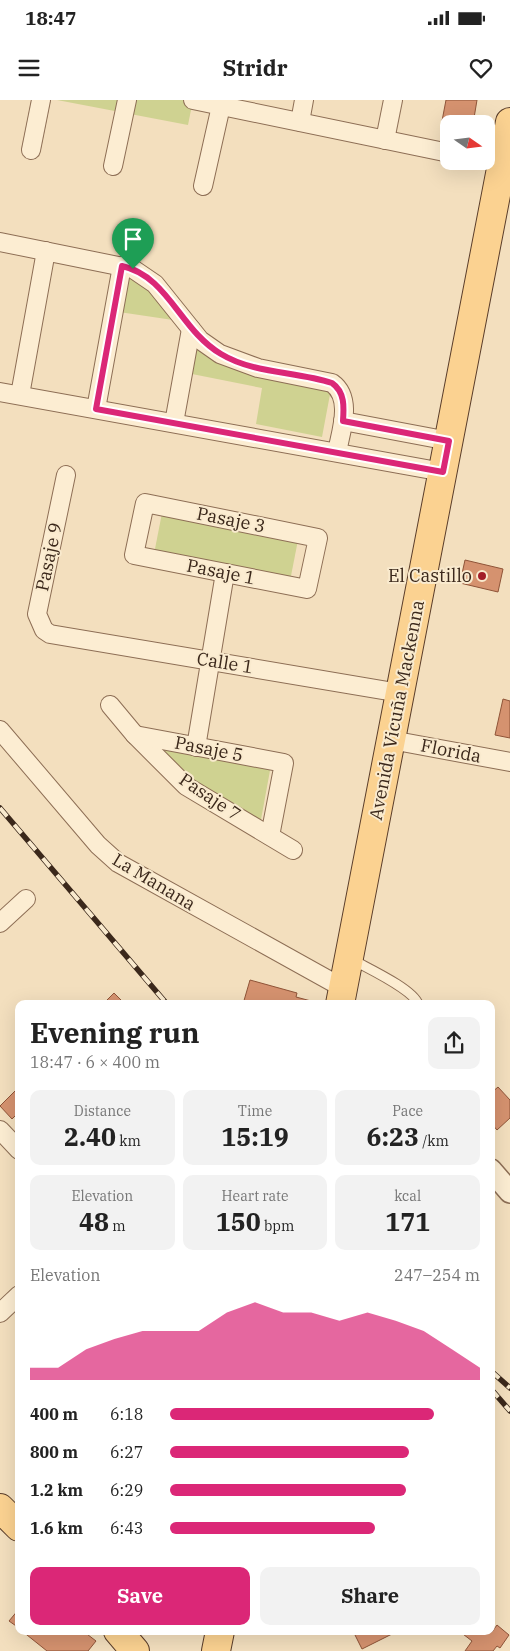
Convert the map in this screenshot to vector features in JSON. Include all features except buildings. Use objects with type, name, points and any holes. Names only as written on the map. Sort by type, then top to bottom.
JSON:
[{"type":"main road","name":"Avenida Vicuña Mackenna","points":[[342,996],[510,122]]},
{"type":"main road","points":[[0,1508],[15,1523]]},
{"type":"main road","points":[[122,1635],[136,1651]]},
{"type":"main road","points":[[216,1651],[219,1635]]},
{"type":"street","points":[[31,150],[42,100]]},
{"type":"street","points":[[113,166],[127,100]]},
{"type":"street","points":[[193,100],[440,151]]},
{"type":"street","points":[[300,122],[304,100]]},
{"type":"street","points":[[385,140],[393,100]]},
{"type":"street","points":[[203,186],[221,106]]},
{"type":"street","points":[[0,242],[133,269],[155,284],[200,340],[229,358],[258,368],[325,381],[338,387],[343,397],[343,421],[337,452]]},
{"type":"street","points":[[20,395],[46,251]]},
{"type":"street","points":[[96,409],[122,266]]},
{"type":"street","points":[[174,423],[190,329]]},
{"type":"street","points":[[0,392],[443,472]]},
{"type":"street","points":[[343,421],[449,441]]},
{"type":"street","name":"Pasaje 9","points":[[50,634],[44,630],[37,614],[66,475]]},
{"type":"street","name":"Pasaje 3","points":[[134,554],[145,503],[318,538],[308,589]]},
{"type":"street","name":"Pasaje 1","points":[[134,554],[308,589]]},
{"type":"street","points":[[196,747],[225,573]]},
{"type":"street","name":"Calle 1","points":[[50,634],[400,693]]},
{"type":"street","name":"Pasaje 7","points":[[110,705],[135,735],[186,786],[293,850]]},
{"type":"street","name":"La Manana","points":[[0,730],[98,844],[118,863],[342,996]]},
{"type":"street","name":"Pasaje 5","points":[[135,735],[284,763],[270,836]]},
{"type":"street","name":"Florida","points":[[391,740],[510,762]]},
{"type":"street","points":[[0,923],[26,899]]},
{"type":"street","points":[[495,1175],[510,1192]]},
{"type":"street","points":[[0,1313],[15,1299]]},
{"type":"lane","points":[[349,958],[403,989],[416,1000]]},
{"type":"green space","points":[[57,100],[193,100],[188,125]]},
{"type":"green space","points":[[126,272],[156,295],[173,320],[119,312]]},
{"type":"green space","points":[[193,339],[331,389],[322,437],[256,424],[262,388],[187,373]]},
{"type":"green space","points":[[162,513],[298,540],[290,581],[154,554]]},
{"type":"green space","points":[[149,741],[271,765],[260,825],[191,784]]},
{"type":"railway","points":[[0,808],[164,1000]]},
{"type":"railway","points":[[495,1375],[510,1388]]},
{"type":"railway","points":[[495,1394],[510,1411]]},
{"type":"place","name":"El Castillo","points":[[482,576]]},
{"type":"route","points":[[122,266],[133,269],[155,284],[200,340],[220,354],[258,368],[325,381],[338,387],[343,397],[343,421],[449,441],[443,472],[96,409],[122,266]]}]
